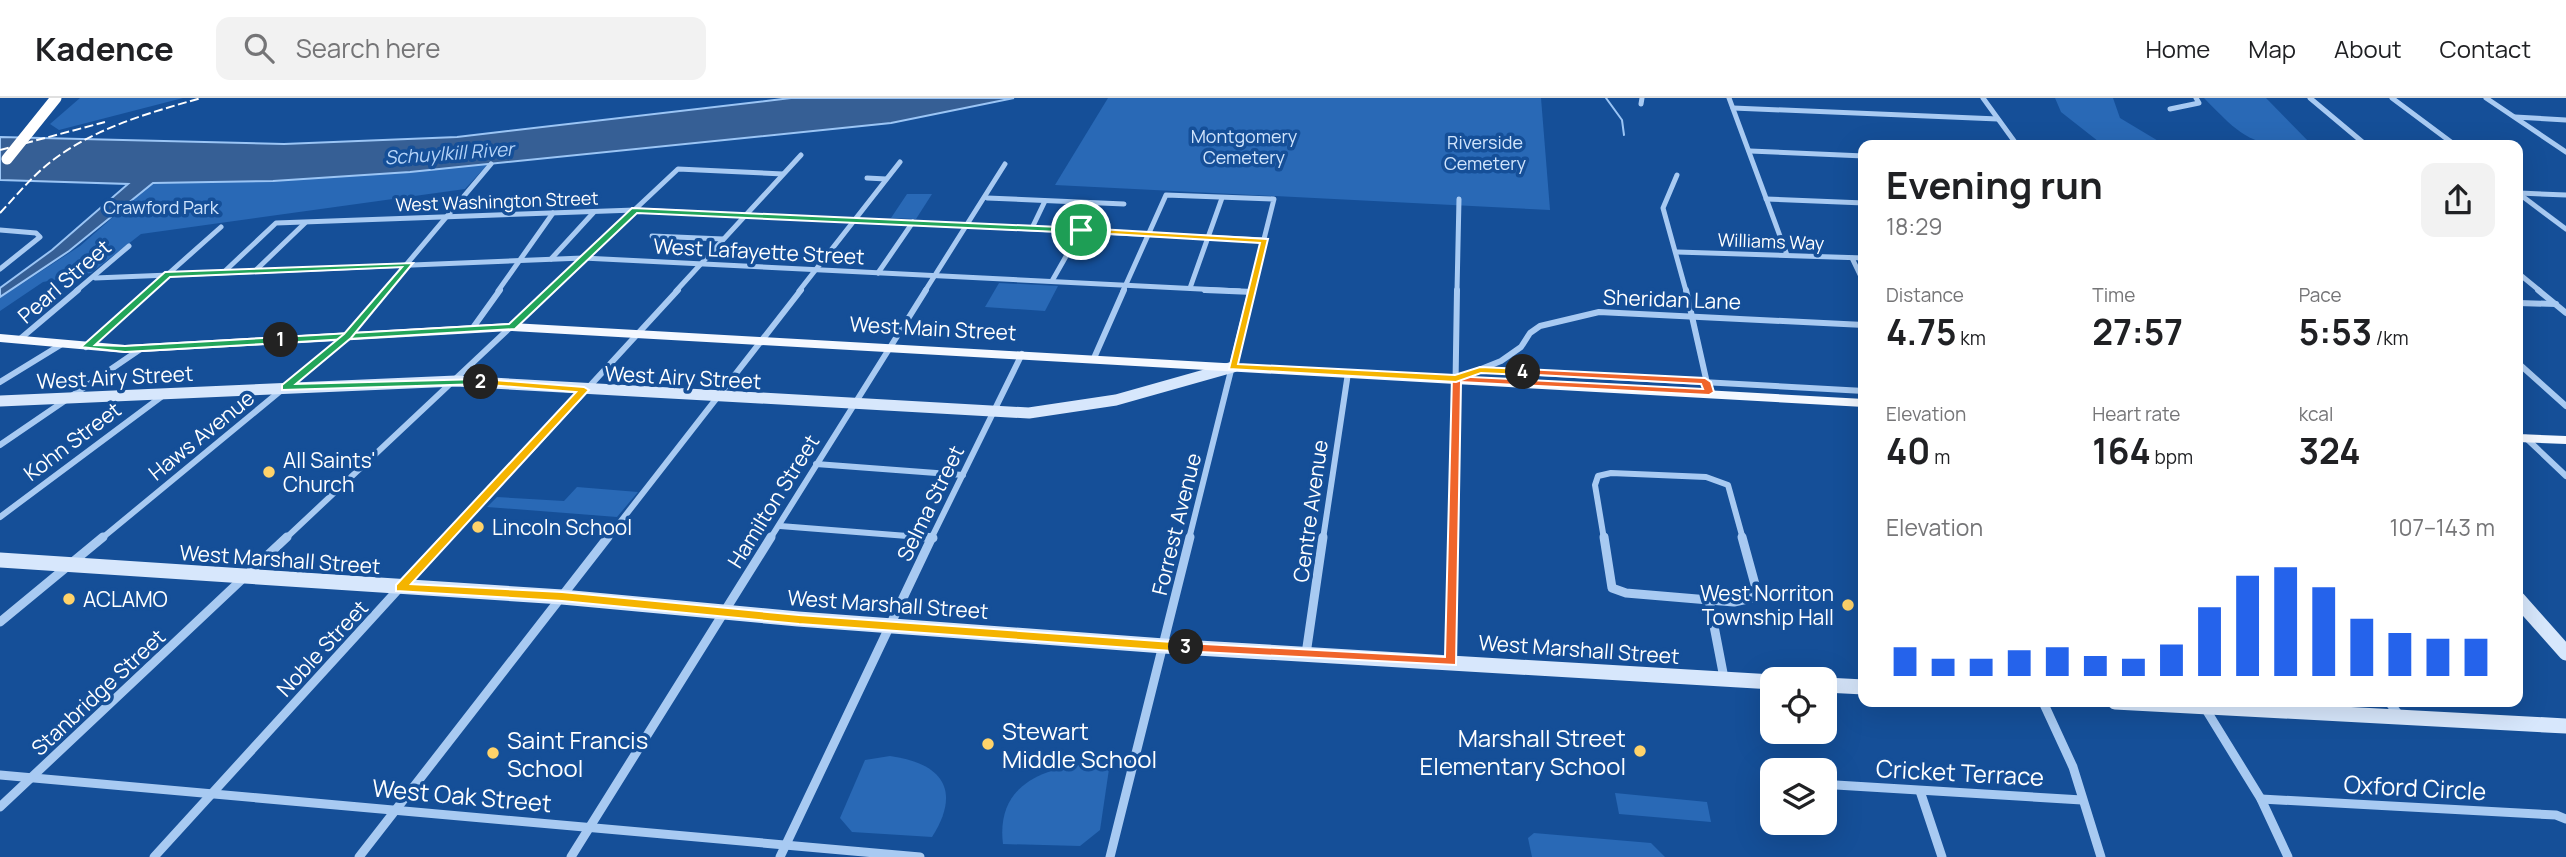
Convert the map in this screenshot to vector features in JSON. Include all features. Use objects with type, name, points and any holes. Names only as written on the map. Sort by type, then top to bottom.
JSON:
[{"type":"highway","points":[[3,158],[48,98]]},
{"type":"highway","points":[[3,158],[56,98]]},
{"type":"main road","name":"West Main Street","points":[[0,338],[86,347],[143,348],[512,327],[1456,379],[1707,387],[1858,402]]},
{"type":"main road","points":[[2523,438],[2566,440]]},
{"type":"street","points":[[1729,98],[1787,255]]},
{"type":"street","points":[[1983,98],[2013,140]]},
{"type":"street","points":[[2170,109],[2199,103],[2196,98]]},
{"type":"street","points":[[2310,98],[2360,140]]},
{"type":"street","points":[[2392,98],[2448,140]]},
{"type":"street","points":[[2486,98],[2566,152]]},
{"type":"street","points":[[1733,108],[1998,119]]},
{"type":"street","points":[[2515,117],[2566,120]]},
{"type":"street","points":[[1750,152],[1858,156]]},
{"type":"street","name":"Noble Street","points":[[154,857],[801,155]]},
{"type":"street","points":[[359,857],[900,162]]},
{"type":"street","name":"Haws Avenue","points":[[0,622],[347,336],[491,164]]},
{"type":"street","name":"Hamilton Street","points":[[571,857],[780,526],[816,464],[856,406],[987,198],[1005,164]]},
{"type":"street","name":"Stanbridge Street","points":[[0,807],[456,381],[678,169],[783,174]]},
{"type":"street","points":[[1677,175],[1663,208],[1677,252],[1707,387]]},
{"type":"street","points":[[867,178],[886,179]]},
{"type":"street","points":[[2523,193],[2566,195]]},
{"type":"street","points":[[1094,358],[1166,195],[1222,198],[1190,288]]},
{"type":"street","points":[[2523,197],[2566,229]]},
{"type":"street","points":[[987,198],[1125,204]]},
{"type":"street","name":"Forrest Avenue","points":[[1110,857],[1253,292],[1274,199],[1222,198]]},
{"type":"street","points":[[1451,662],[1459,199]]},
{"type":"street","points":[[1766,199],[1858,203]]},
{"type":"street","points":[[1032,228],[1045,201]]},
{"type":"street","name":"West Washington Street","points":[[223,272],[276,223],[635,210],[1265,240]]},
{"type":"street","points":[[551,259],[594,212]]},
{"type":"street","points":[[472,329],[553,213]]},
{"type":"street","points":[[255,271],[306,222]]},
{"type":"street","points":[[878,273],[913,222]]},
{"type":"street","points":[[86,347],[222,227]]},
{"type":"street","points":[[0,230],[39,235],[38,240],[0,269]]},
{"type":"street","points":[[1052,281],[1081,230]]},
{"type":"street","points":[[652,236],[723,239]]},
{"type":"street","name":"Pearl Street","points":[[20,339],[95,278],[91,276],[129,246]]},
{"type":"street","name":"Williams Way","points":[[1677,252],[1858,258]]},
{"type":"street","name":"West Lafayette Street","points":[[95,278],[583,258],[1253,292]]},
{"type":"street","points":[[1852,258],[1858,270]]},
{"type":"street","points":[[2523,277],[2566,312]]},
{"type":"street","points":[[2523,303],[2556,304]]},
{"type":"street","name":"Sheridan Lane","points":[[1456,379],[1512,354],[1540,327],[1599,312],[1858,325]]},
{"type":"street","points":[[0,382],[62,344]]},
{"type":"street","points":[[0,445],[143,348]]},
{"type":"street","name":"Selma Street","points":[[780,857],[889,624],[1022,354]]},
{"type":"street","name":"West Airy Street","points":[[0,401],[456,381],[992,413],[1088,406],[1233,367]]},
{"type":"street","points":[[2523,367],[2566,406]]},
{"type":"street","points":[[1480,370],[1707,387],[1858,391]]},
{"type":"street","name":"Centre Avenue","points":[[1306,654],[1348,373]]},
{"type":"street","name":"Kohn Street","points":[[0,517],[166,394]]},
{"type":"street","points":[[2523,439],[2566,476]]},
{"type":"street","points":[[816,464],[963,475]]},
{"type":"street","points":[[1611,473],[1706,477],[1728,485],[1756,594],[1743,601],[1709,600],[1626,593],[1612,587],[1595,485],[1598,476],[1611,473]]},
{"type":"street","points":[[780,526],[933,538]]},
{"type":"street","name":"West Marshall Street","points":[[0,560],[562,597],[1164,646],[1760,681]]},
{"type":"street","points":[[1709,600],[1724,679]]},
{"type":"street","points":[[2523,605],[2566,653]]},
{"type":"street","points":[[1837,686],[1858,687]]},
{"type":"street","points":[[2045,707],[2073,767],[2101,857]]},
{"type":"street","points":[[2204,707],[2261,799],[2287,857]]},
{"type":"street","points":[[2233,707],[2566,726]]},
{"type":"street","points":[[2393,707],[2401,718]]},
{"type":"street","name":"West Oak Street","points":[[0,775],[920,857]]},
{"type":"street","name":"Cricket Terrace","points":[[1837,786],[2082,800]]},
{"type":"street","points":[[1920,792],[1942,857]]},
{"type":"street","name":"Oxford Circle","points":[[2261,799],[2543,814],[2566,819]]},
{"type":"green space","points":[[80,98],[183,98],[59,130],[50,124]]},
{"type":"green space","points":[[1108,98],[1541,98],[1550,210],[1055,185]]},
{"type":"green space","points":[[2055,98],[2113,98],[2120,118],[2157,140],[2097,140],[2061,112]]},
{"type":"green space","points":[[2204,98],[2266,98],[2307,140],[2256,140],[2230,124]]},
{"type":"green space","name":"Crawford Park","points":[[488,164],[465,189],[141,234],[91,273],[43,282],[0,311],[0,298],[80,246],[152,183],[305,179]]},
{"type":"green space","points":[[907,194],[932,194],[916,219],[891,218]]},
{"type":"green space","points":[[999,283],[1058,286],[1045,311],[985,307]]},
{"type":"green space","points":[[577,487],[638,492],[617,517],[487,507],[497,497],[564,501]]},
{"type":"green space","points":[[890,756],[923,765],[934,772],[942,782],[946,793],[945,806],[932,837],[852,832],[840,818],[865,760]]},
{"type":"green space","points":[[1088,764],[1109,769],[1100,830],[1080,846],[1003,844],[1006,808],[1024,784],[1053,770]]},
{"type":"green space","points":[[1615,793],[1707,802],[1711,822],[1619,814]]},
{"type":"green space","points":[[1534,833],[1651,843],[1665,857],[1532,857],[1528,838]]},
{"type":"water","name":"Schuylkill River","points":[[791,98],[1014,98],[891,123],[410,172],[273,181],[153,183],[69,251],[0,297],[0,288],[52,250],[128,184],[0,180],[0,137],[284,144],[457,137]]},
{"type":"waterway","points":[[1606,98],[1622,120],[1624,135]]},
{"type":"railway","points":[[0,213],[39,172],[87,138],[124,122],[201,98]]},
{"type":"railway","points":[[0,150],[105,122]]},
{"type":"place","name":"All Saints' Church","points":[[269,472]]},
{"type":"place","name":"Lincoln School","points":[[478,527]]},
{"type":"place","name":"ACLAMO","points":[[69,599]]},
{"type":"place","name":"West Norriton Township Hall","points":[[1848,605]]},
{"type":"place","name":"Stewart Middle School","points":[[988,744]]},
{"type":"place","name":"Marshall Street Elementary School","points":[[1640,751]]},
{"type":"place","name":"Saint Francis School","points":[[493,753]]},
{"type":"route","points":[[1081,230],[635,210],[512,327],[347,336],[125,349],[86,347],[168,274],[409,264],[347,336],[286,388],[456,381],[584,390],[400,588],[562,597],[799,619],[1164,646],[1451,662],[1456,379],[1709,392],[1705,382],[1480,370],[1456,379],[1233,367],[1265,240],[1081,230]]},
{"type":"park label","name":"Montgomery Cemetery","points":[[1244,146]]},
{"type":"park label","name":"Riverside Cemetery","points":[[1485,152]]}]
